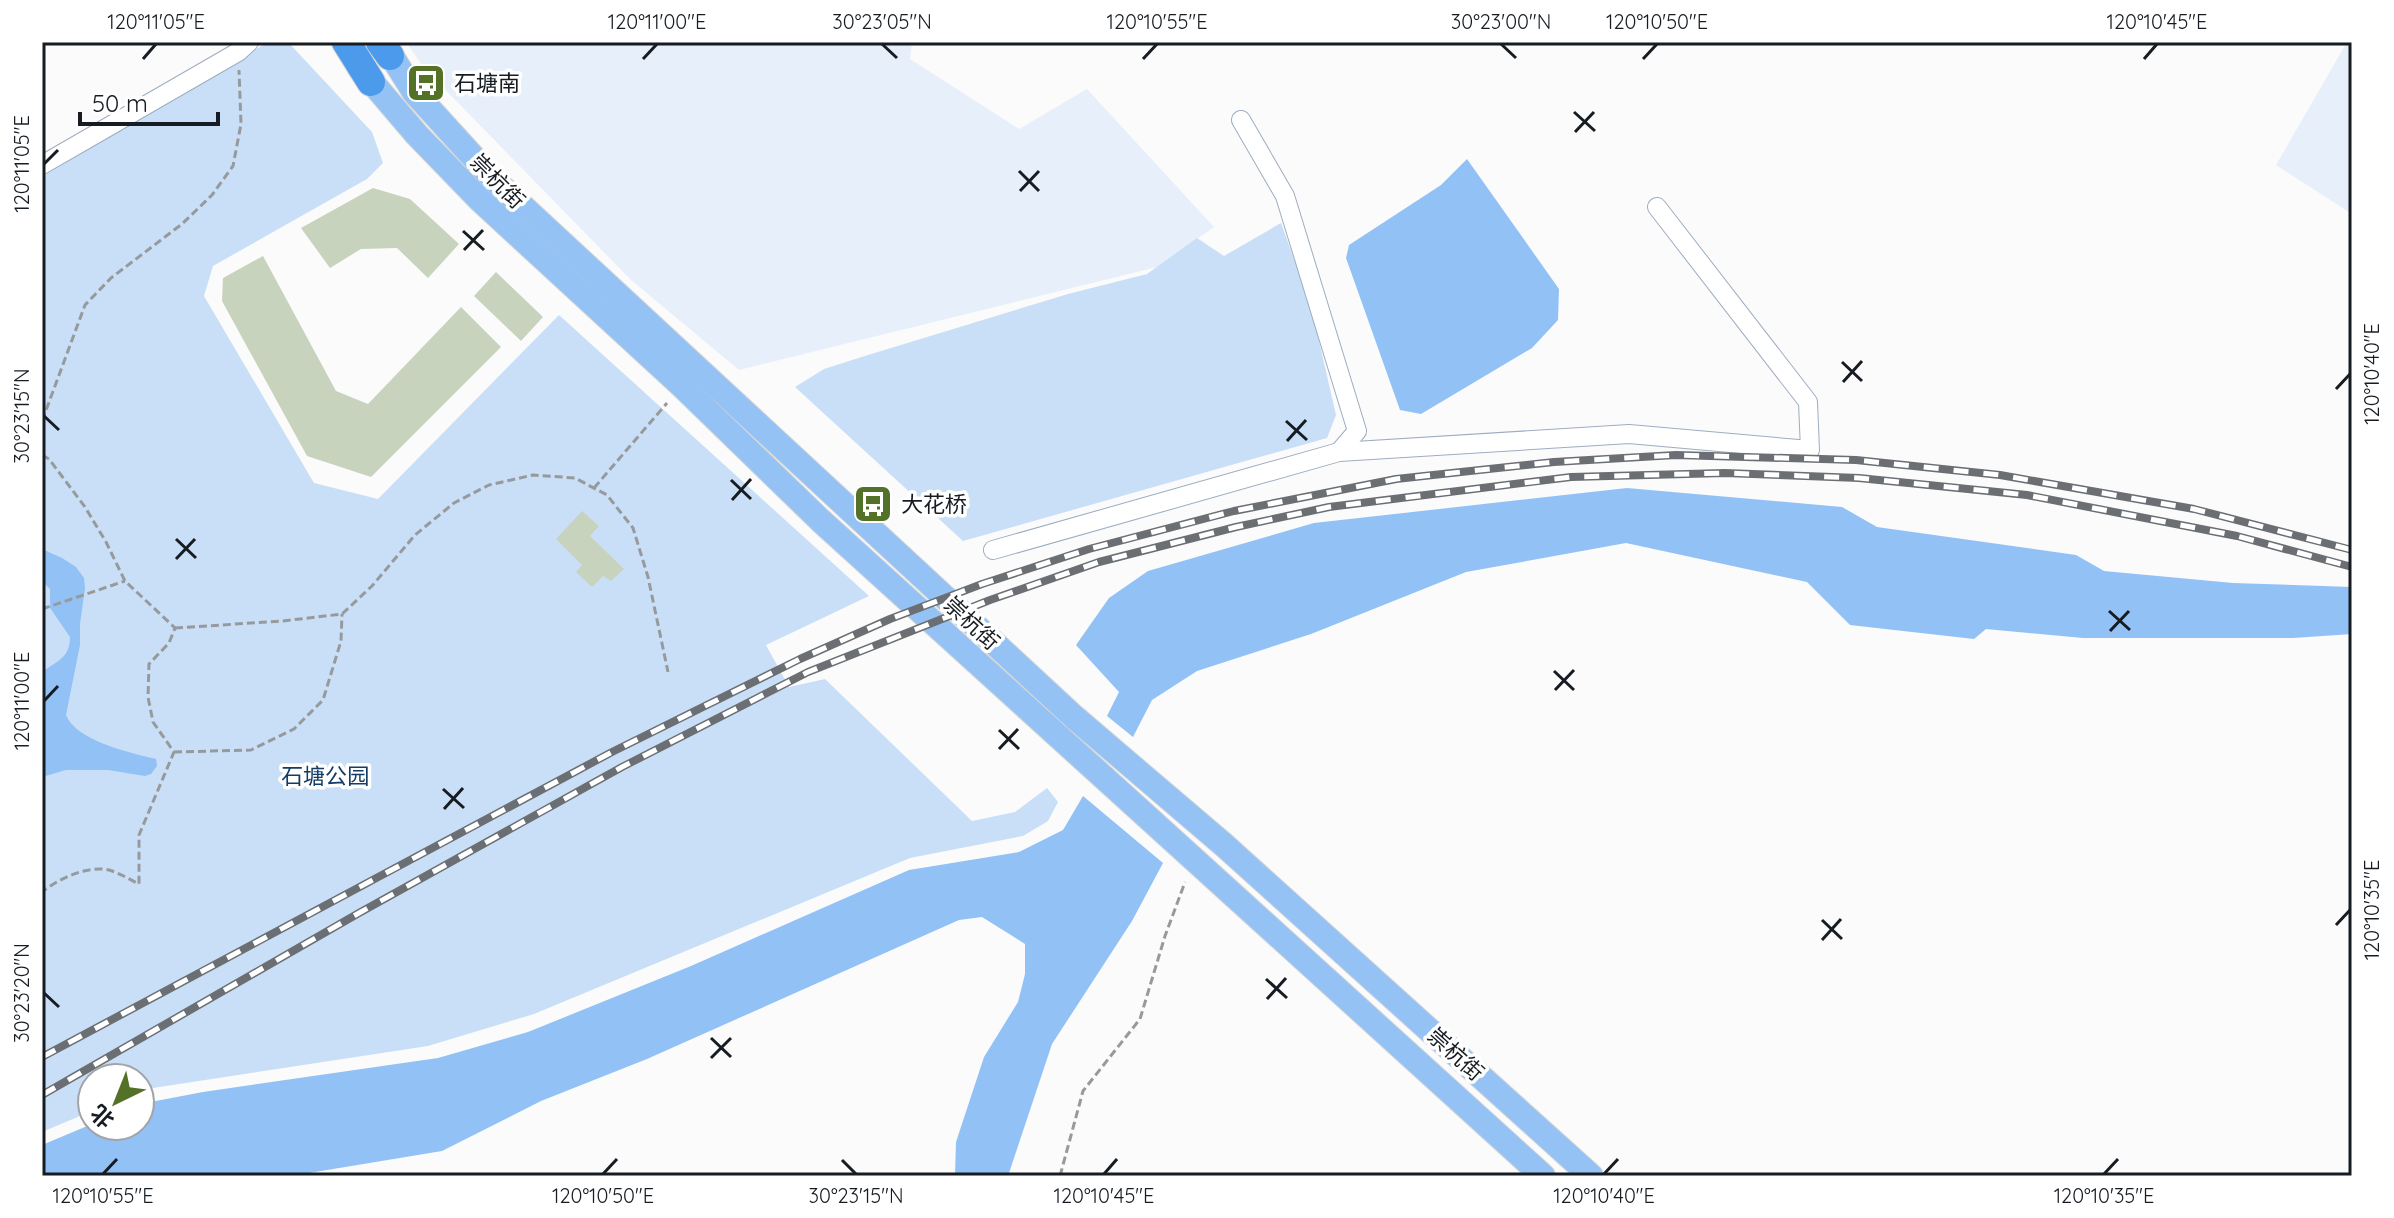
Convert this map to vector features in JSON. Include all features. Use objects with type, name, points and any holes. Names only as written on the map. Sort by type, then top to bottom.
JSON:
[{"type":"highway","points":[[346,42],[371,82]]},
{"type":"main road","name":"崇杭街","points":[[336,42],[417,135],[480,200],[682,386],[842,541],[1543,1176]]},
{"type":"main road","name":"崇杭街","points":[[384,47],[414,92],[495,181],[1074,717],[1224,845],[1591,1176]]},
{"type":"lane","points":[[42,165],[244,47]]},
{"type":"lane","points":[[1241,120],[1285,196],[1357,431],[1339,452]]},
{"type":"lane","points":[[993,550],[1339,452],[1629,434],[1810,450],[1808,402],[1657,207]]},
{"type":"path","points":[[42,421],[85,305],[119,271],[182,224],[212,195],[233,166],[241,124],[244,47]]},
{"type":"path","points":[[594,488],[682,386]]},
{"type":"path","points":[[42,455],[49,459],[85,507],[125,581],[175,628],[342,614],[372,586],[415,535],[454,503],[489,485],[533,475],[575,478],[607,495],[633,528],[648,577],[668,672]]},
{"type":"path","points":[[44,607],[125,581]]},
{"type":"path","points":[[174,752],[251,750],[294,729],[323,700],[341,641],[342,614]]},
{"type":"path","points":[[174,752],[153,722],[148,697],[149,664],[169,643],[175,628]]},
{"type":"path","points":[[42,892],[83,871],[107,869],[139,884],[139,835],[174,752]]},
{"type":"path","points":[[1060,1176],[1083,1091],[1140,1019],[1193,859]]},
{"type":"shaded area","points":[[406,42],[912,42],[910,59],[1019,129],[1087,89],[1214,227],[1157,267],[739,370],[631,280],[424,68]]},
{"type":"shaded area","points":[[2347,42],[2352,42],[2352,214],[2276,165]]},
{"type":"green space","name":"石塘公园","points":[[268,42],[288,42],[372,132],[383,163],[367,179],[213,266],[204,296],[314,483],[378,499],[559,315],[869,596],[766,645],[789,687],[825,679],[972,821],[1015,812],[1047,788],[1058,802],[1048,821],[1023,836],[910,858],[534,1014],[428,1046],[156,1088],[156,1062],[76,1062],[76,1118],[42,1132],[42,177]]},
{"type":"green space","points":[[1281,223],[1311,306],[1336,415],[1327,438],[963,541],[795,387],[824,369],[1068,294],[1147,274],[1197,238],[1224,256]]},
{"type":"water","points":[[1467,159],[1559,289],[1558,320],[1532,348],[1421,414],[1400,410],[1346,258],[1349,245],[1441,185]]},
{"type":"water","points":[[1627,488],[1842,507],[1877,527],[2076,555],[2104,571],[2233,583],[2352,587],[2352,634],[2293,638],[2083,638],[1986,629],[1974,639],[1850,625],[1807,582],[1626,543],[1466,572],[1311,634],[1197,671],[1152,700],[1133,737],[1107,716],[1119,692],[1076,645],[1109,598],[1148,571],[1314,523]]},
{"type":"water","points":[[42,549],[76,567],[84,578],[80,645],[66,715],[72,724],[92,739],[156,759],[157,766],[151,774],[66,770],[42,777],[42,672],[65,654],[70,637],[50,608],[50,589],[42,581]]},
{"type":"water","points":[[1083,796],[1163,863],[1132,921],[1052,1044],[1008,1176],[955,1176],[956,1142],[984,1057],[1018,1002],[1025,974],[1025,944],[982,917],[959,920],[647,1059],[541,1101],[442,1151],[304,1176],[42,1176],[42,1145],[76,1131],[76,1142],[156,1142],[156,1101],[438,1058],[528,1032],[691,966],[909,870],[1019,852],[1063,830]]},
{"type":"building","points":[[373,188],[410,199],[459,244],[428,278],[397,248],[361,249],[330,268],[301,228]]},
{"type":"building","points":[[263,256],[336,391],[368,404],[461,307],[501,347],[371,477],[307,456],[222,301],[223,278]]},
{"type":"building","points":[[496,272],[543,317],[521,341],[474,296]]},
{"type":"building","points":[[582,511],[599,526],[590,536],[624,569],[611,581],[603,576],[592,587],[576,572],[582,565],[556,539]]},
{"type":"railway","points":[[42,1057],[612,752],[800,659],[890,619],[982,584],[1089,549],[1234,511],[1396,479],[1554,462],[1676,455],[1856,460],[2000,475],[2194,509],[2352,550]]},
{"type":"railway","points":[[42,1095],[622,767],[808,672],[990,600],[1099,562],[1236,527],[1329,507],[1571,477],[1725,473],[1859,478],[2027,495],[2237,536],[2352,567]]},
{"type":"place","name":"石塘南","points":[[426,83]]},
{"type":"place","name":"大花桥","points":[[873,504]]}]
